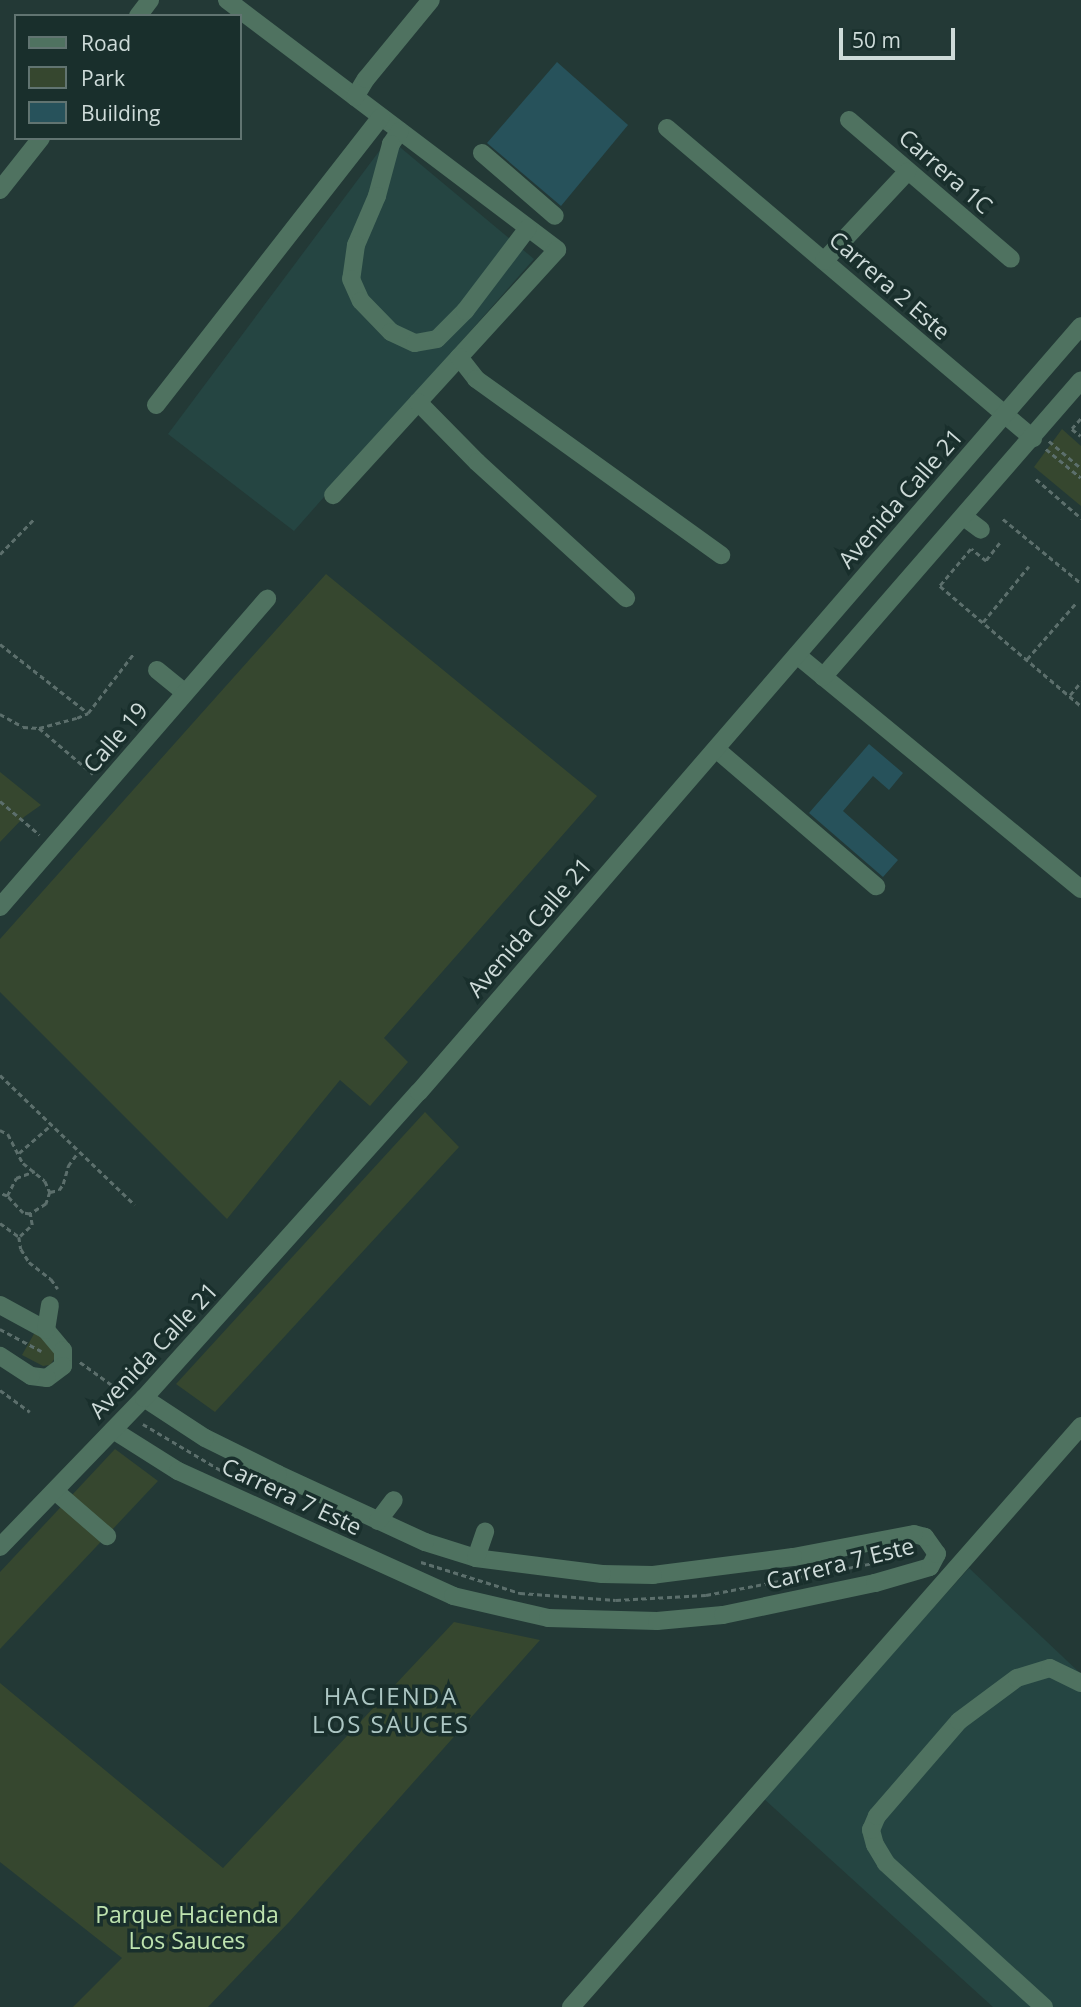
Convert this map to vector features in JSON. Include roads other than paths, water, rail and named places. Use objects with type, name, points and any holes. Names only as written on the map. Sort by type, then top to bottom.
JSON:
[{"type":"street","points":[[228,0],[556,250],[333,495]]},
{"type":"street","points":[[355,97],[366,79],[431,0]]},
{"type":"street","points":[[156,405],[381,117]]},
{"type":"street","name":"Carrera 1C","points":[[849,120],[1011,259]]},
{"type":"street","name":"Carrera 2 Este","points":[[667,128],[1004,415],[1035,435]]},
{"type":"street","points":[[400,131],[391,144],[377,196],[356,245],[351,279],[361,301],[391,332],[415,343],[437,339],[465,311],[528,228]]},
{"type":"street","points":[[0,190],[39,140]]},
{"type":"street","points":[[482,153],[555,216]]},
{"type":"street","points":[[824,261],[907,172]]},
{"type":"street","points":[[496,203],[513,180]]},
{"type":"street","name":"Avenida Calle 21","points":[[0,1547],[141,1401],[419,1092],[1081,326]]},
{"type":"street","points":[[459,357],[476,379],[721,555]]},
{"type":"street","points":[[823,677],[1081,380]]},
{"type":"street","points":[[418,402],[477,462],[626,598]]},
{"type":"street","points":[[964,517],[981,530]]},
{"type":"street","name":"Calle 19","points":[[0,906],[267,599]]},
{"type":"street","points":[[797,655],[1081,889]]},
{"type":"street","points":[[157,670],[185,693]]},
{"type":"street","points":[[716,749],[876,886]]},
{"type":"street","points":[[46,1330],[54,1297]]},
{"type":"street","points":[[0,1305],[46,1330],[64,1350],[63,1366],[47,1378],[30,1376],[0,1356]]},
{"type":"street","name":"Carrera 7 Este","points":[[113,1430],[178,1471],[453,1596],[548,1618],[657,1621],[723,1615],[875,1583],[930,1567],[937,1554],[926,1536],[915,1534],[793,1557],[653,1575],[603,1574],[476,1558],[425,1542],[378,1521],[205,1438],[141,1401]]},
{"type":"street","points":[[571,2007],[1081,1426]]},
{"type":"street","points":[[55,1491],[107,1536]]},
{"type":"street","points":[[378,1521],[394,1500]]},
{"type":"street","points":[[476,1558],[485,1532]]},
{"type":"street","points":[[1044,2007],[886,1863],[875,1845],[872,1830],[877,1816],[959,1721],[1017,1678],[1049,1668],[1081,1683]]},
{"type":"district","name":"HACIENDA LOS SAUCES","points":[[391,1710]]},
{"type":"park label","name":"Parque Hacienda Los Sauces","points":[[187,1927]]}]
